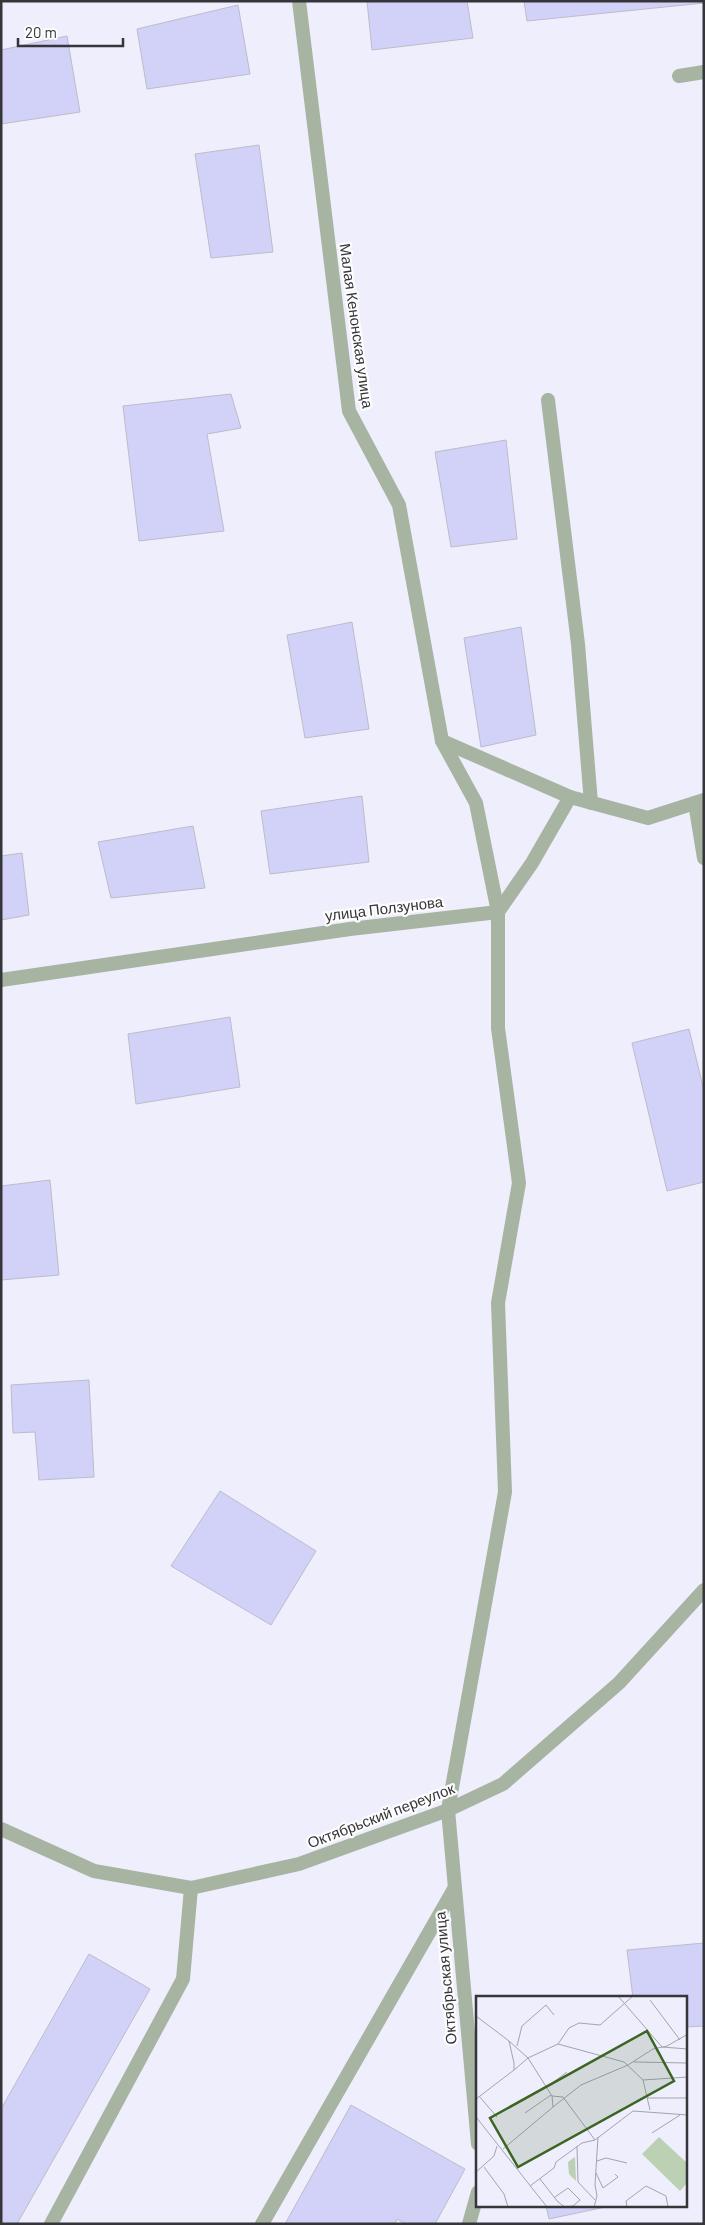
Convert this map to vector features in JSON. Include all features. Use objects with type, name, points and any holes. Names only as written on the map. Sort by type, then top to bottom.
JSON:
[{"type":"street","name":"Малая Кенонская улица","points":[[299,1],[349,411],[399,505],[442,741],[476,803],[498,912]]},
{"type":"street","points":[[679,76],[704,72]]},
{"type":"street","points":[[548,400],[578,644],[591,803]]},
{"type":"street","points":[[442,741],[570,797],[648,818],[699,801],[704,858]]},
{"type":"street","points":[[498,912],[532,863],[570,797]]},
{"type":"street","name":"улица Ползунова","points":[[1,980],[350,929],[498,912]]},
{"type":"street","name":"Октябрьская улица","points":[[476,2123],[448,1810],[505,1492],[498,1303],[519,1184],[498,1028],[498,912]]},
{"type":"street","name":"Октябрьский переулок","points":[[1,1829],[94,1871],[191,1888],[299,1864],[448,1810],[503,1784],[620,1683],[704,1590]]},
{"type":"street","points":[[51,2224],[182,1978],[191,1888]]},
{"type":"street","points":[[262,2224],[454,1890]]},
{"type":"street","points":[[469,2224],[476,2199]]},
{"type":"building","points":[[367,1],[467,1],[473,38],[372,50]]},
{"type":"building","points":[[524,1],[704,1],[704,3],[527,21]]},
{"type":"building","points":[[238,5],[250,74],[147,89],[137,29]]},
{"type":"building","points":[[67,36],[80,112],[1,124],[1,50]]},
{"type":"building","points":[[259,145],[273,252],[211,258],[195,154]]},
{"type":"building","points":[[231,394],[241,428],[207,434],[224,531],[139,541],[123,406]]},
{"type":"building","points":[[506,440],[517,539],[451,547],[435,452]]},
{"type":"building","points":[[352,622],[369,729],[305,738],[287,635]]},
{"type":"building","points":[[521,627],[536,735],[481,747],[464,638]]},
{"type":"building","points":[[362,796],[369,862],[270,874],[261,811]]},
{"type":"building","points":[[193,826],[205,888],[111,898],[98,842]]},
{"type":"building","points":[[22,853],[29,915],[1,920],[1,856]]},
{"type":"building","points":[[230,1017],[240,1087],[136,1104],[128,1034]]},
{"type":"building","points":[[689,1029],[704,1091],[704,1182],[667,1191],[632,1043]]},
{"type":"building","points":[[50,1180],[59,1275],[1,1280],[1,1186]]},
{"type":"building","points":[[89,1380],[94,1477],[39,1480],[35,1432],[13,1433],[11,1385]]},
{"type":"building","points":[[220,1491],[316,1551],[271,1625],[171,1566]]},
{"type":"building","points":[[704,1943],[704,2026],[688,2027],[688,1996],[633,1996],[627,1950]]},
{"type":"building","points":[[89,1954],[150,1989],[17,2224],[1,2224],[1,2109]]},
{"type":"building","points":[[351,2105],[465,2169],[435,2224],[406,2224],[397,2219],[395,2224],[285,2224]]},
{"type":"building","points":[[546,2208],[601,2208],[549,2219]]}]
